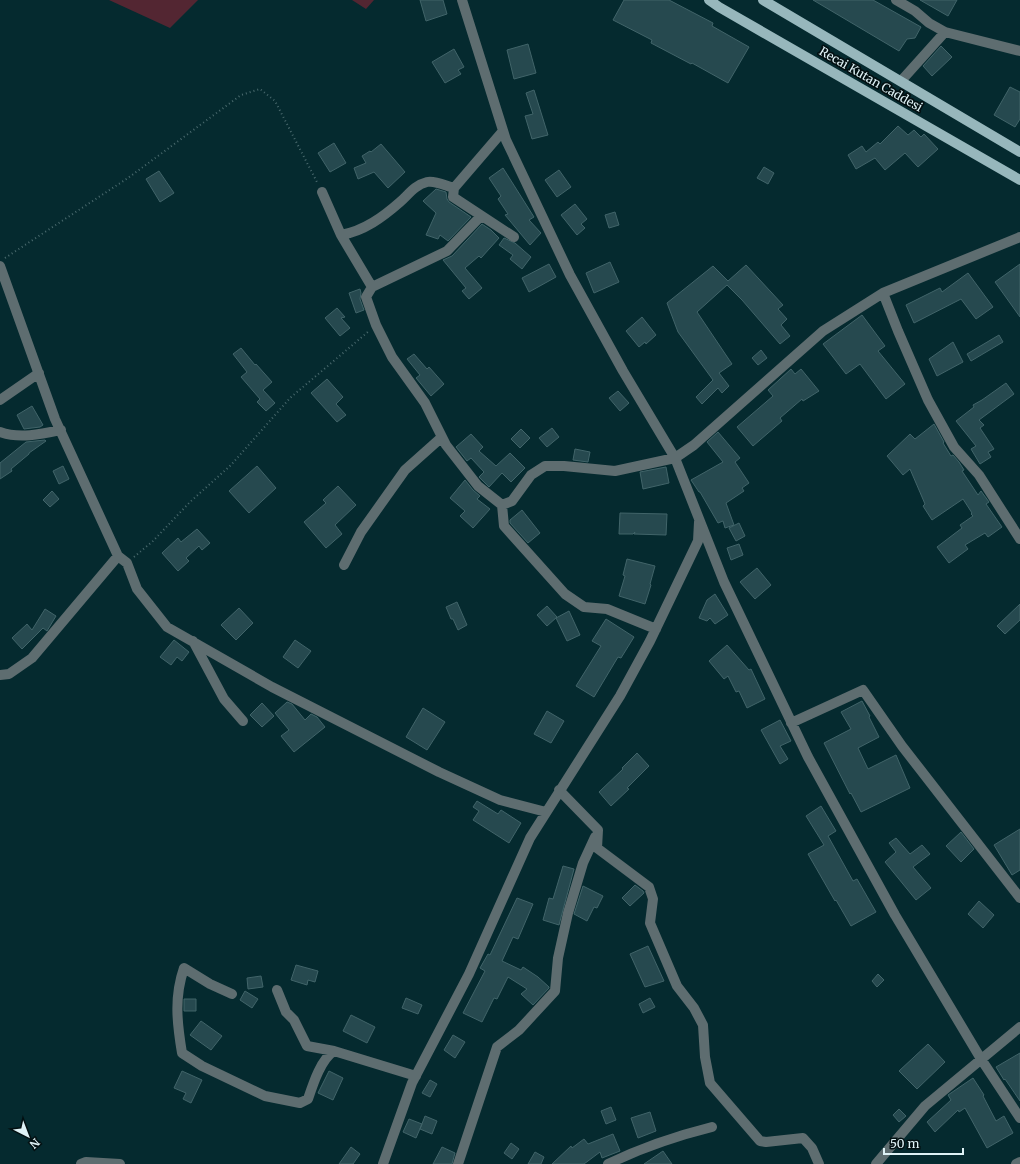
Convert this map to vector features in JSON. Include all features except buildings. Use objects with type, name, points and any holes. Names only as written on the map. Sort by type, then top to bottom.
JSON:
[{"type":"main road","name":"Recai Kutan Caddesi","points":[[709,0],[1020,180]]},
{"type":"main road","name":"Recai Kutan Caddesi","points":[[763,0],[1020,152]]},
{"type":"street","points":[[462,0],[506,140],[570,275],[623,371],[675,458],[724,582],[791,723],[808,757],[895,915],[981,1059],[1020,1118]]},
{"type":"street","points":[[896,0],[929,23],[945,32],[1020,51]]},
{"type":"street","points":[[901,82],[945,32]]},
{"type":"street","points":[[503,131],[454,188],[453,197],[514,237]]},
{"type":"street","points":[[342,235],[353,233],[379,219],[400,202],[415,187],[428,182],[438,183],[454,188]]},
{"type":"street","points":[[322,192],[342,235],[372,286]]},
{"type":"street","points":[[481,216],[447,251],[372,286],[366,297],[376,325],[392,356],[425,403],[446,445],[478,486],[502,505],[504,526],[565,594],[584,607],[607,609],[656,629]]},
{"type":"street","points":[[502,505],[512,500],[531,475],[545,466],[564,466],[615,471],[675,458],[694,445],[823,331],[883,293],[1020,237]]},
{"type":"street","points":[[0,266],[61,430],[118,556],[127,563],[137,590],[168,627],[272,687],[439,772],[500,800],[546,812]]},
{"type":"street","points":[[883,293],[928,400],[954,447],[979,475],[1020,539]]},
{"type":"street","points":[[0,400],[39,373]]},
{"type":"street","points":[[0,432],[35,435],[61,430]]},
{"type":"street","points":[[344,565],[361,532],[405,470],[442,437]]},
{"type":"street","points":[[383,1164],[416,1076],[469,974],[530,838],[559,790],[620,696],[656,629],[698,542],[699,518]]},
{"type":"street","points":[[0,675],[9,674],[32,658],[118,556]]},
{"type":"street","points":[[193,641],[224,699],[243,721]]},
{"type":"street","points":[[791,723],[863,690],[902,746],[1020,898]]},
{"type":"street","points":[[559,790],[598,830],[597,848],[649,887],[653,899],[650,923],[677,986],[694,1008],[703,1025],[705,1057],[710,1083],[760,1141],[766,1142],[802,1138],[812,1148],[819,1164]]},
{"type":"street","points":[[458,1164],[497,1047],[519,1030],[554,991],[558,958],[568,913],[583,863],[598,830]]},
{"type":"street","points":[[232,994],[210,984],[184,968],[180,981],[176,1010],[182,1053],[202,1066],[266,1096],[300,1103],[308,1099],[319,1070],[328,1054],[334,1051]]},
{"type":"street","points":[[277,990],[286,1012],[294,1020],[307,1046],[334,1051],[416,1076]]},
{"type":"street","points":[[876,1164],[925,1106],[1020,1027]]},
{"type":"street","points":[[608,1164],[634,1151],[712,1127]]},
{"type":"street","points":[[81,1164],[86,1162],[120,1164]]},
{"type":"street","points":[[1016,1164],[1020,1162]]},
{"type":"path","points":[[0,262],[128,178],[241,95],[260,89],[275,101],[322,192]]},
{"type":"path","points":[[127,563],[153,542],[190,502],[231,465],[290,398],[376,325]]},
{"type":"shaded area","points":[[109,0],[198,0],[170,28]]},
{"type":"shaded area","points":[[352,0],[374,0],[366,9]]}]
